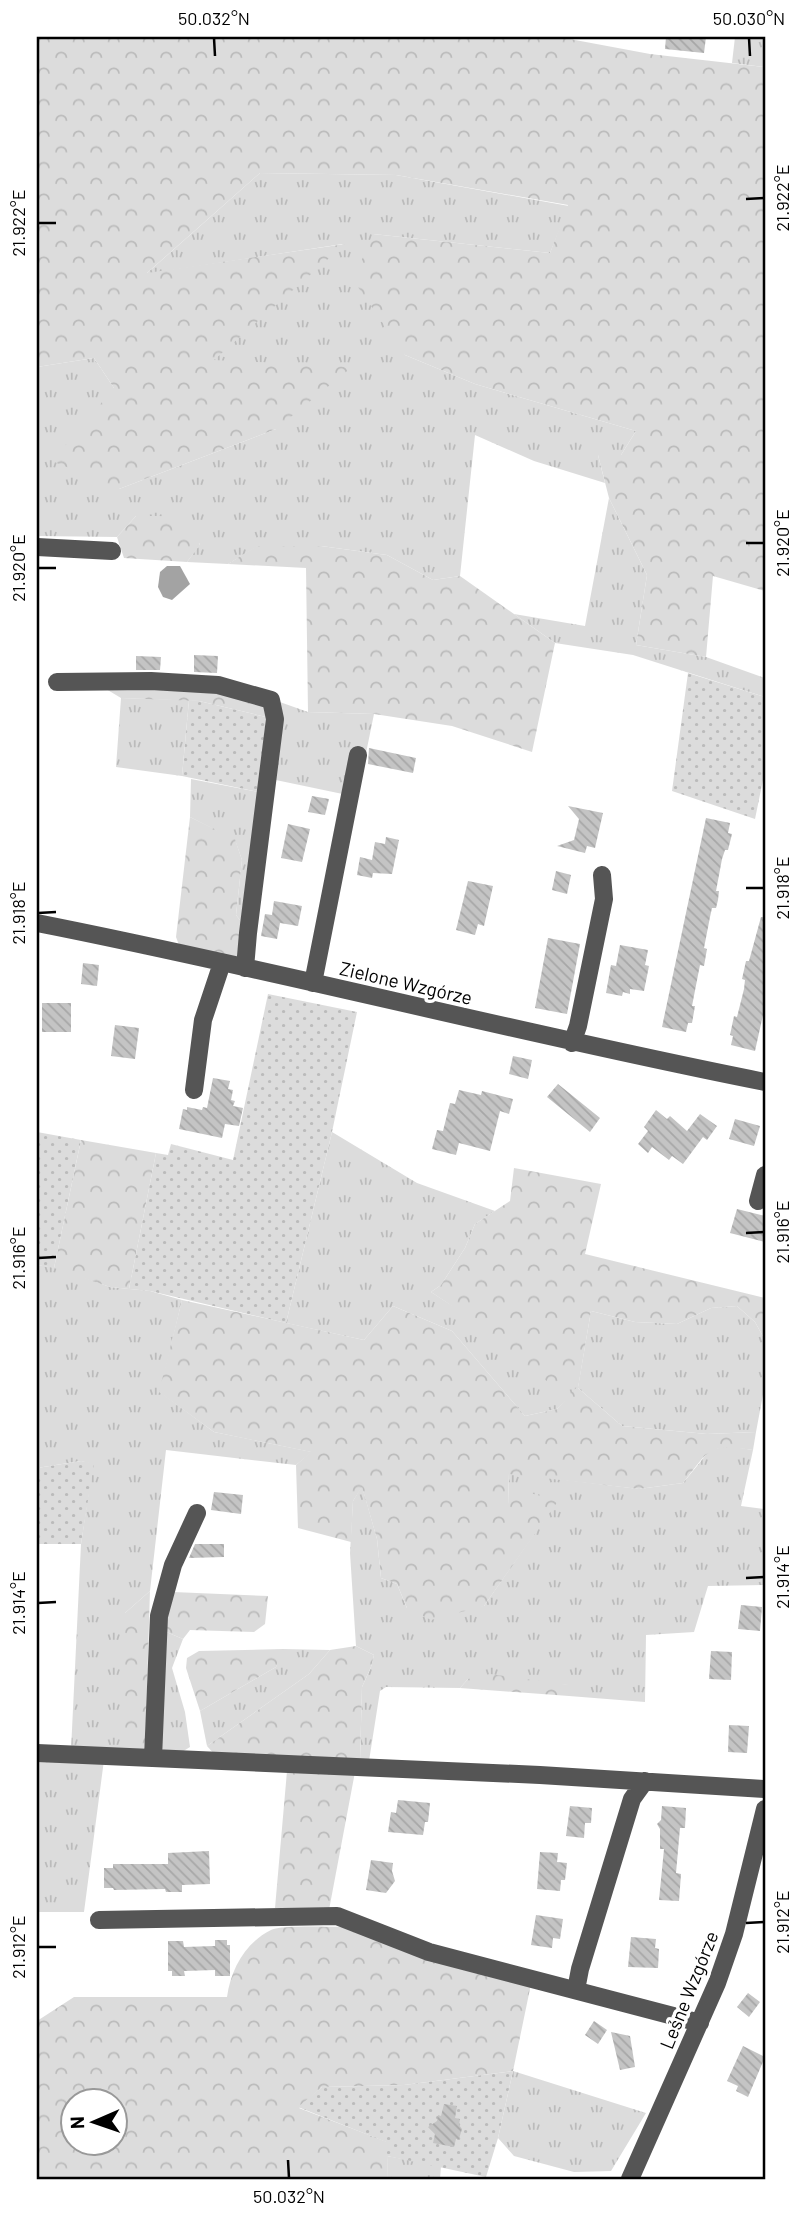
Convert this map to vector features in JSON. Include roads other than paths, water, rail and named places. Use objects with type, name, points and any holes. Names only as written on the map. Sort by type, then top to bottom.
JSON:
[{"type":"street","points":[[37,547],[112,551]]},
{"type":"street","points":[[57,681],[151,681],[218,685],[271,700],[275,719],[245,968]]},
{"type":"street","points":[[313,983],[358,755]]},
{"type":"street","points":[[572,1043],[578,1026],[604,899],[602,875]]},
{"type":"street","name":"Zielone Wzgórze","points":[[37,923],[572,1043],[765,1083]]},
{"type":"street","points":[[194,1090],[202,1020],[222,963]]},
{"type":"street","points":[[758,1201],[765,1175]]},
{"type":"street","points":[[153,1758],[159,1616],[173,1565],[197,1513]]},
{"type":"street","points":[[37,1754],[645,1781],[765,1789]]},
{"type":"street","points":[[576,1990],[632,1799],[645,1781]]},
{"type":"street","name":"Leśne Wzgórze","points":[[630,2179],[717,1983],[734,1934],[765,1809]]},
{"type":"street","points":[[99,1920],[337,1916],[429,1952],[700,2023]]}]
